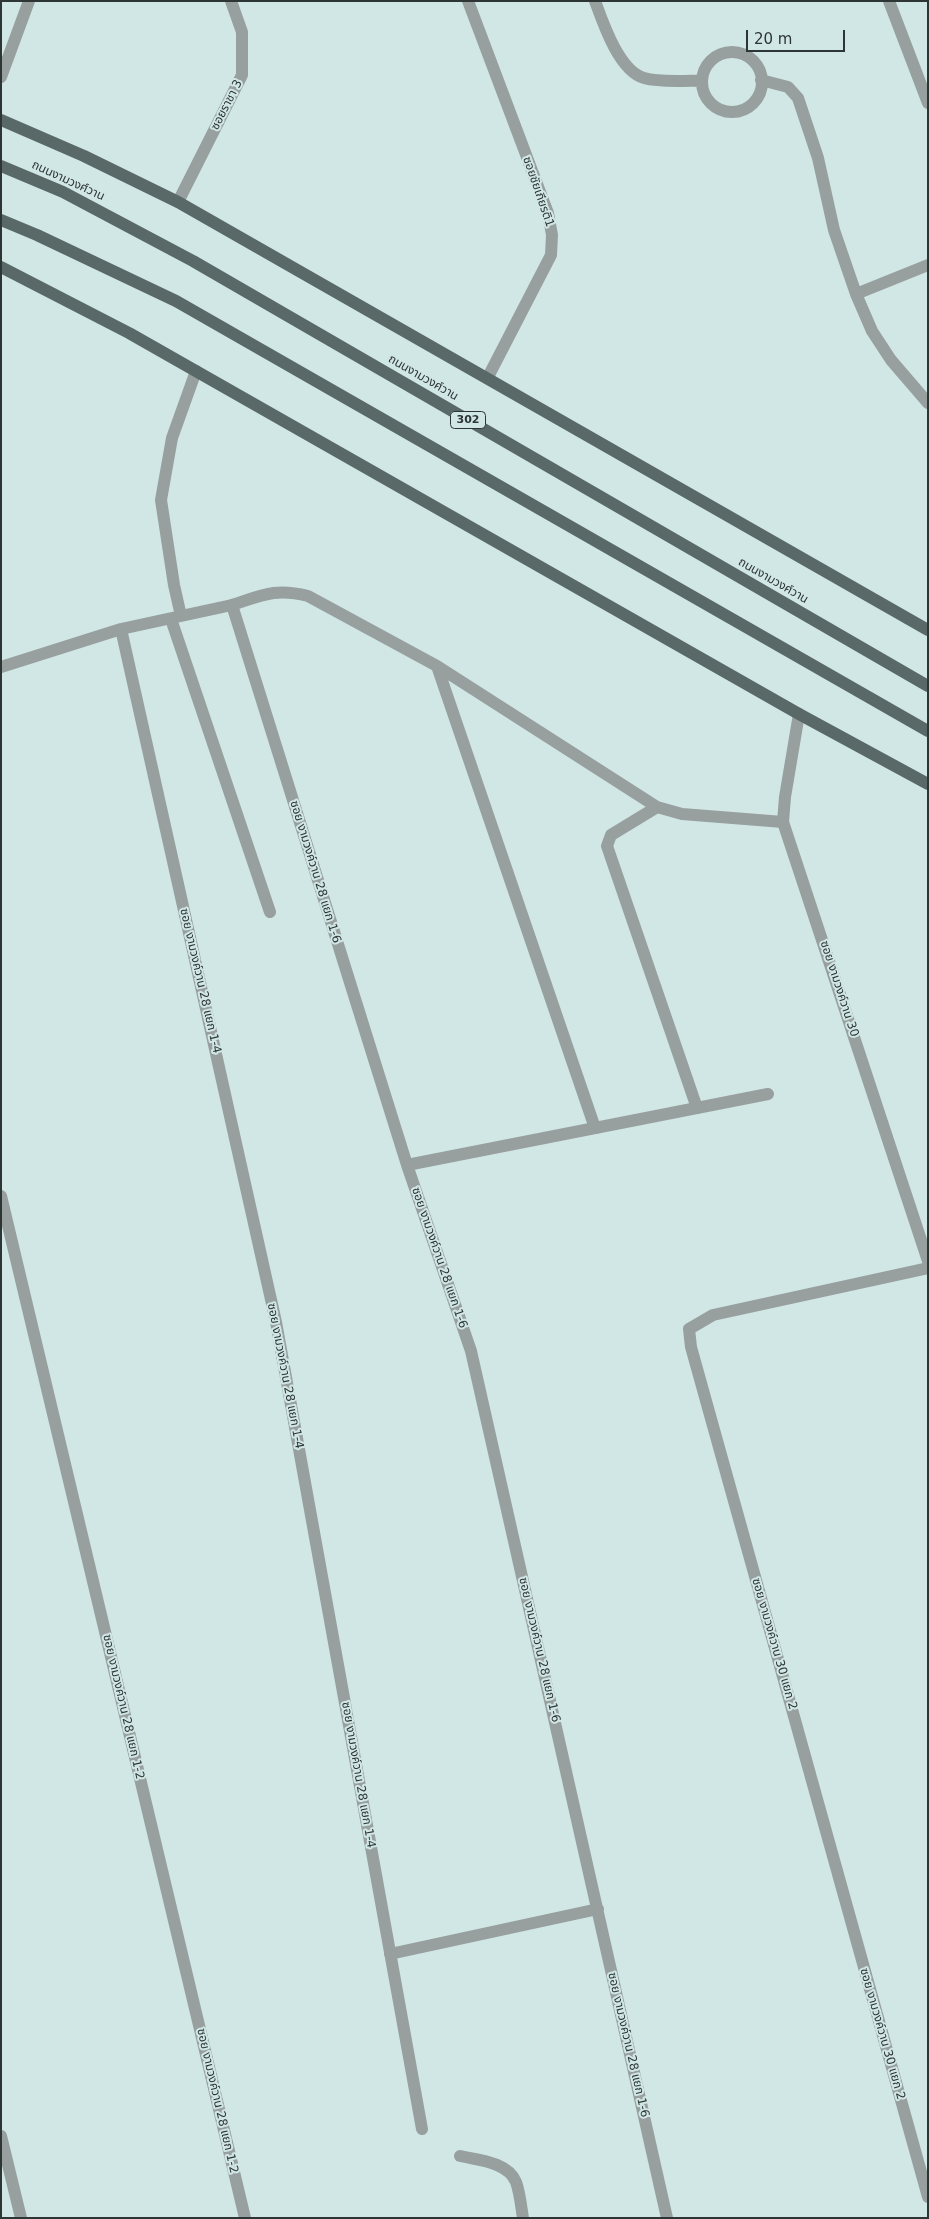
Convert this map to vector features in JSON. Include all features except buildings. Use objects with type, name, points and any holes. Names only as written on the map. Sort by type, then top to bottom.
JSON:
[{"type":"main road","points":[[1,120],[84,156],[178,202],[488,377],[928,630]]},
{"type":"main road","name":"ถนนงามวงศ์วาน","points":[[1,166],[63,192],[193,261],[928,686]]},
{"type":"main road","points":[[1,220],[37,234],[176,301],[928,731]]},
{"type":"main road","points":[[1,268],[130,333],[799,714],[928,784]]},
{"type":"street","points":[[1,78],[30,1]]},
{"type":"street","name":"ซอยราชา 3","points":[[178,202],[242,75],[242,32],[231,1]]},
{"type":"street","name":"ซอยชัยเกียรติ1","points":[[468,1],[548,213],[552,235],[551,255],[488,377]]},
{"type":"street","points":[[595,1],[612,42],[624,63],[634,74],[645,79],[702,81]]},
{"type":"street","points":[[889,1],[928,103]]},
{"type":"street","points":[[729,52],[749,58],[756,65],[761,75],[759,95],[753,104],[744,110],[734,112],[716,108],[708,101],[704,94],[702,81],[706,67],[712,60],[729,52]]},
{"type":"street","points":[[761,80],[788,87],[798,98],[818,158],[836,238],[856,294],[872,331],[891,360],[928,404]]},
{"type":"street","points":[[856,294],[928,265]]},
{"type":"street","points":[[196,371],[172,438],[161,500],[174,585],[176,617],[270,912]]},
{"type":"street","points":[[1,667],[121,629],[232,605],[268,593],[288,591],[308,596],[437,666],[657,807],[682,814],[783,822]]},
{"type":"street","name":"ซอย งามวงค์วาน 28 แยก 1-6","points":[[232,605],[407,1165],[471,1351],[668,2218]]},
{"type":"street","name":"ซอย งามวงค์วาน 28 แยก 1-4","points":[[121,629],[276,1322],[422,2129]]},
{"type":"street","points":[[437,666],[595,1128]]},
{"type":"street","name":"ซอย งามวงค์วาน 30","points":[[799,714],[785,797],[783,822],[928,1261]]},
{"type":"street","points":[[657,807],[611,835],[607,846],[697,1108]]},
{"type":"street","points":[[407,1165],[768,1094]]},
{"type":"street","name":"ซอย งามวงค์วาน 28 แยก 1-2","points":[[1,1196],[245,2218]]},
{"type":"street","name":"ซอย งามวงค์วาน 30 แยก 2","points":[[928,1268],[713,1315],[689,1329],[692,1348],[928,2197]]},
{"type":"street","points":[[390,1954],[598,1908]]},
{"type":"street","points":[[1,2136],[21,2218]]},
{"type":"street","points":[[460,2156],[495,2164],[506,2170],[515,2181],[523,2218]]}]
